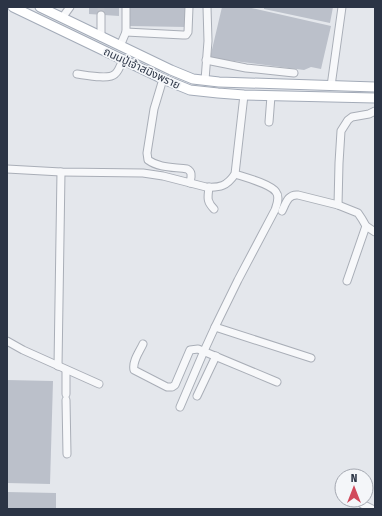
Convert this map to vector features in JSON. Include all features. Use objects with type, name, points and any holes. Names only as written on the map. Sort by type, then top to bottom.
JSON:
[{"type":"main road","name":"ถนนปู่เจ้าสมิงพราย","points":[[13,7],[163,79],[190,90],[218,94],[375,98]]},
{"type":"main road","name":"ถนนปู่เจ้าสมิงพราย","points":[[39,7],[171,70],[193,78],[219,82],[375,87]]},
{"type":"street","points":[[35,17],[39,7]]},
{"type":"street","points":[[62,18],[70,7]]},
{"type":"street","points":[[120,46],[126,32],[126,7]]},
{"type":"street","points":[[126,32],[186,35],[188,32],[189,7]]},
{"type":"street","points":[[205,80],[208,41],[207,7]]},
{"type":"street","points":[[331,86],[342,7]]},
{"type":"street","points":[[101,15],[101,36]]},
{"type":"street","points":[[77,74],[100,76],[115,75],[123,60]]},
{"type":"street","points":[[206,60],[246,68],[294,73]]},
{"type":"street","points":[[163,79],[154,109],[147,153],[148,160],[161,166],[190,170],[192,174],[190,183]]},
{"type":"street","points":[[7,169],[61,172],[143,173],[163,176],[213,188],[222,186],[230,182],[236,174],[244,95]]},
{"type":"street","points":[[269,122],[271,96]]},
{"type":"street","points":[[338,205],[341,131],[348,120],[352,117],[369,114],[375,111]]},
{"type":"street","points":[[58,366],[61,172]]},
{"type":"street","points":[[180,407],[204,351],[278,202],[278,196],[272,188],[236,174]]},
{"type":"street","points":[[209,187],[209,204],[214,209]]},
{"type":"street","points":[[282,211],[290,196],[294,194],[338,205],[358,213],[366,226],[375,232]]},
{"type":"street","points":[[347,281],[366,226]]},
{"type":"street","points":[[215,328],[311,358]]},
{"type":"street","points":[[7,342],[99,384]]},
{"type":"street","points":[[144,344],[134,362],[134,370],[167,387],[172,387],[175,385],[190,350],[198,349],[277,382]]},
{"type":"street","points":[[197,396],[216,356]]},
{"type":"street","points":[[66,370],[67,454]]},
{"type":"building","points":[[89,7],[119,7],[119,16],[89,14]]},
{"type":"building","points":[[129,7],[186,7],[186,27],[129,26]]},
{"type":"building","points":[[222,7],[247,7],[331,26],[321,69],[311,67],[304,70],[210,58]]},
{"type":"building","points":[[264,7],[333,7],[330,23],[264,9]]},
{"type":"building","points":[[7,380],[53,381],[50,484],[7,483]]},
{"type":"building","points":[[7,492],[56,493],[56,509],[7,509]]},
{"type":"tunnel","points":[[101,7],[101,15]]}]
